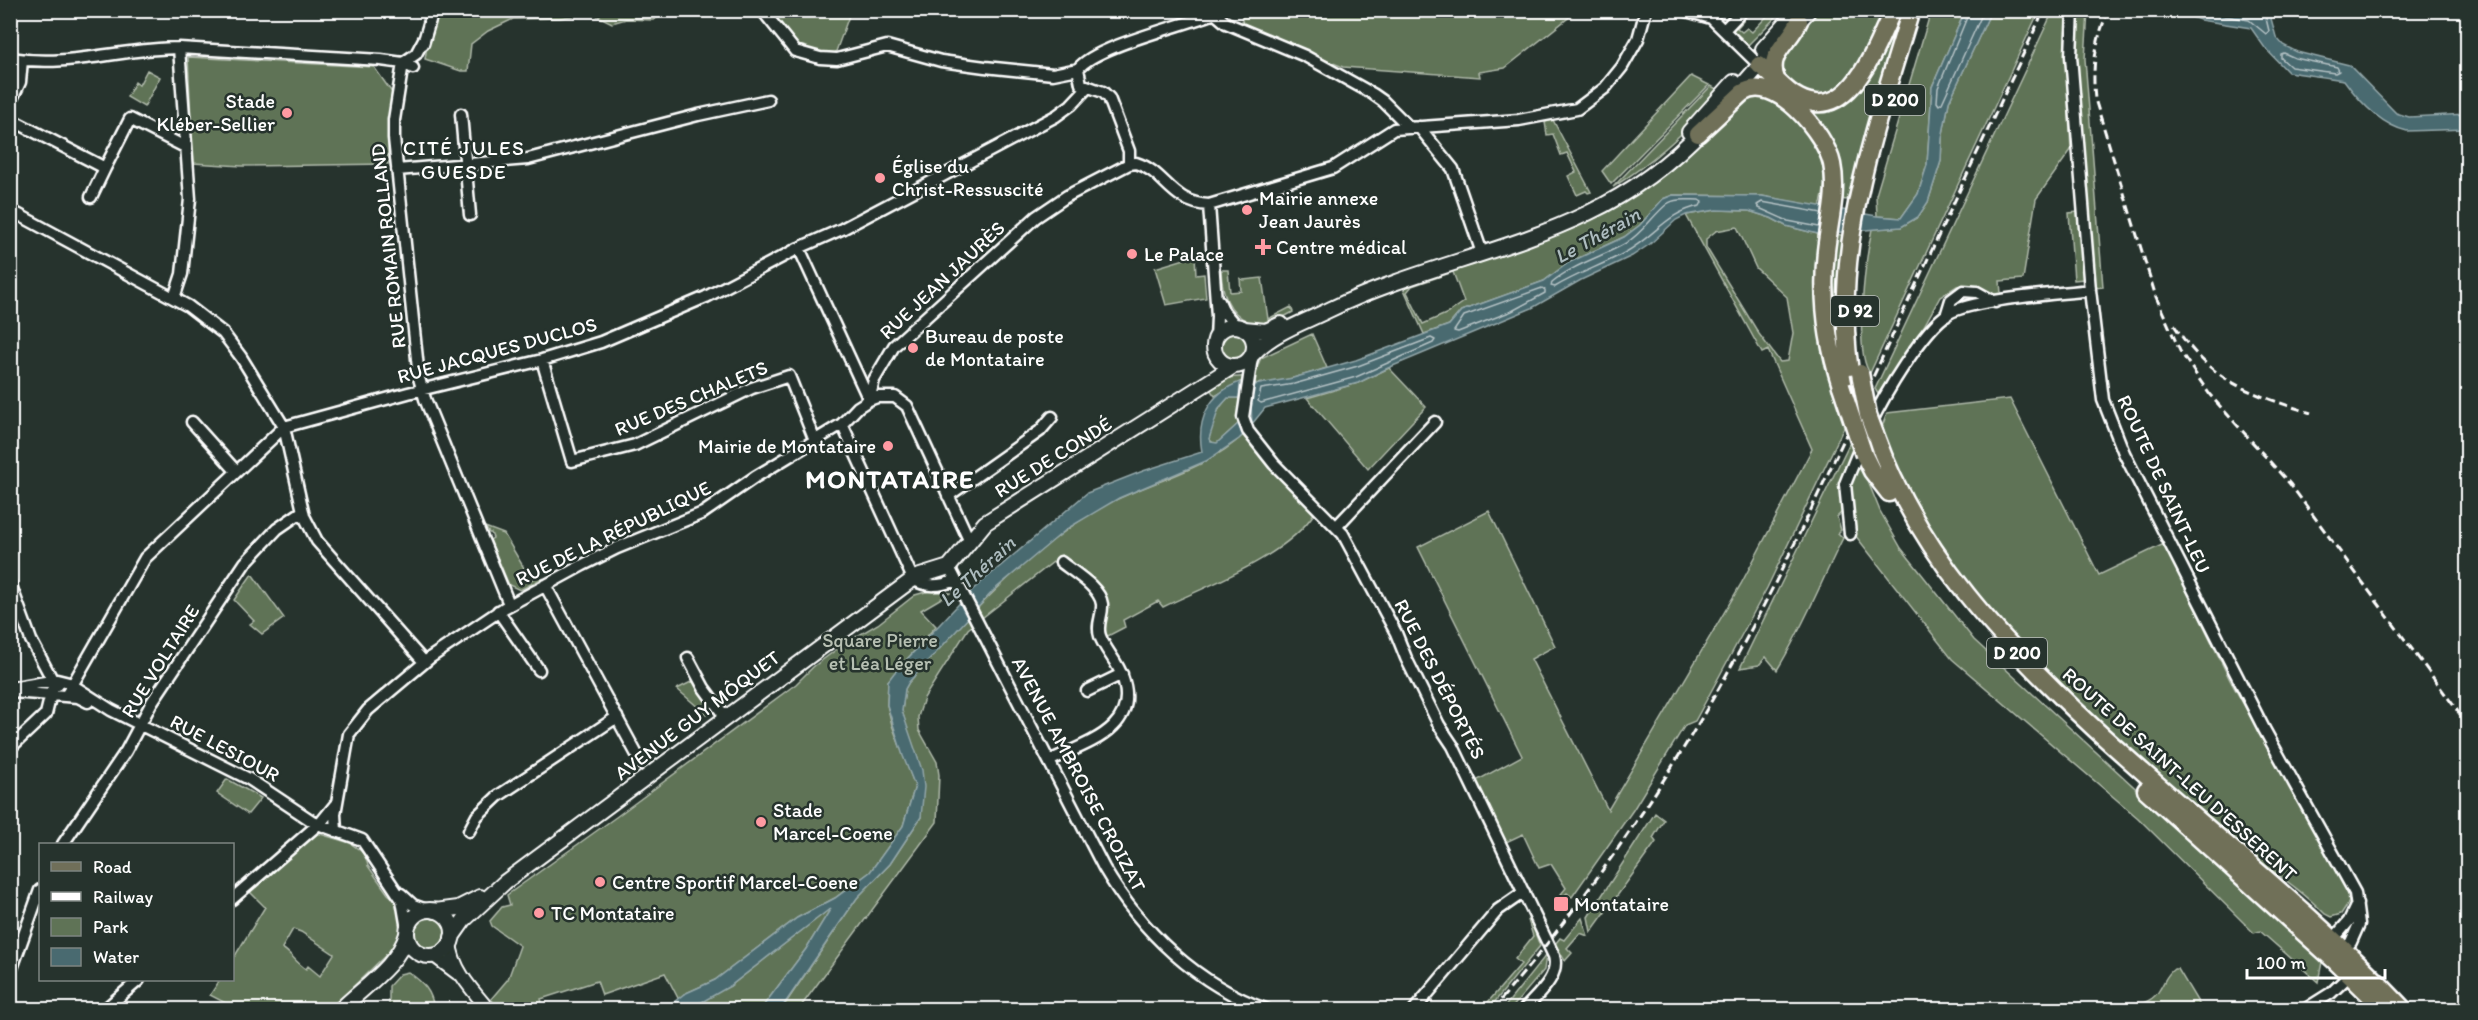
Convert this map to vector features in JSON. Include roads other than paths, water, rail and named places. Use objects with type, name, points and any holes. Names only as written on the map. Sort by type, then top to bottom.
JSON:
[{"type":"main road","points":[[1756,62],[1760,77],[1809,102],[1824,103],[1839,98],[1858,79],[1893,10]]},
{"type":"main road","name":"D 200","points":[[1869,444],[1847,387],[1845,316],[1864,190],[1911,10]]},
{"type":"main road","name":"D 200","points":[[1864,190],[1922,10]]},
{"type":"main road","points":[[1802,14],[1793,34],[1774,59],[1774,85],[1821,138],[1831,161],[1834,193],[1826,248],[1824,312],[1830,347],[1847,387]]},
{"type":"main road","points":[[1611,195],[1682,138],[1802,14]]},
{"type":"main road","points":[[1698,134],[1756,62]]},
{"type":"main road","points":[[1480,249],[1353,299],[1278,335],[1264,344],[1245,364],[1234,367],[1224,364],[1214,349],[1216,339],[1225,328],[1269,330],[1369,283],[1480,249],[1558,226],[1660,168],[1746,90],[1774,85]]},
{"type":"main road","name":"ROUTE DE SAINT-LEU D'ESSERENT","points":[[1853,251],[1855,319],[1860,373],[1868,416],[1869,444],[1889,493],[1915,540],[1947,586],[2022,674],[2110,758],[2334,950]]},
{"type":"main road","points":[[1240,327],[1254,340],[1252,356]]},
{"type":"main road","name":"RUE DE CONDÉ","points":[[1193,391],[1211,373],[1217,356]]},
{"type":"main road","name":"RUE DE CONDÉ","points":[[949,567],[991,519],[1234,367]]},
{"type":"main road","name":"ROUTE DE SAINT-LEU D'ESSERENT","points":[[1869,444],[1894,480],[1926,538],[1957,583],[2004,638],[2052,688],[2355,970],[2404,1010]]},
{"type":"main road","points":[[913,579],[949,567]]},
{"type":"main road","name":"AVENUE GUY MÔQUET","points":[[451,939],[464,920],[505,882],[913,579]]},
{"type":"main road","name":"AVENUE GUY MÔQUET","points":[[431,910],[463,906],[505,882]]},
{"type":"main road","points":[[340,1010],[401,950],[415,915],[431,910],[449,920],[451,939],[442,952],[396,967],[349,1010]]},
{"type":"main road","points":[[407,931],[412,947],[428,955]]},
{"type":"main road","name":"ROUTE DE SAINT-LEU D'ESSERENT","points":[[2355,970],[2385,1010]]},
{"type":"street","name":"RUE ROMAIN ROLLAND","points":[[433,10],[424,39],[408,65],[398,99],[394,126],[422,390],[509,604]]},
{"type":"street","points":[[762,10],[795,51],[820,58],[837,59],[887,46],[941,61],[1053,74],[1078,69],[1086,61],[1106,51],[1216,12],[1226,23],[1312,59],[1373,94],[1414,127],[1453,169],[1480,249]]},
{"type":"street","points":[[1078,69],[1079,82],[1087,88],[1103,92],[1109,98],[1129,151],[1129,164],[1136,163],[1144,166],[1182,198],[1192,203],[1209,205],[1326,171],[1343,163],[1389,131],[1414,127],[1519,120],[1577,109],[1605,88],[1622,67],[1638,39],[1646,10]]},
{"type":"street","points":[[1683,10],[1711,18],[1756,62]]},
{"type":"street","points":[[1724,30],[1743,10]]},
{"type":"street","name":"ROUTE DE SAINT-LEU","points":[[2073,10],[2070,48],[2090,290],[2102,394],[2120,443],[2264,729],[2353,888],[2357,898],[2359,924],[2355,936],[2334,950]]},
{"type":"street","points":[[10,103],[20,82],[16,59],[81,60],[179,48],[277,56],[328,56],[408,65]]},
{"type":"street","points":[[174,298],[182,274],[190,199],[179,48]]},
{"type":"street","name":"RUE JACQUES DUCLOS","points":[[284,427],[542,360],[601,342],[690,304],[874,212],[1056,116],[1071,105],[1087,88]]},
{"type":"street","points":[[397,170],[536,157],[698,115],[768,100]]},
{"type":"street","points":[[461,114],[470,215]]},
{"type":"street","points":[[10,119],[105,168]]},
{"type":"street","points":[[91,197],[130,119],[185,147]]},
{"type":"street","name":"RUE JEAN JAURÈS","points":[[869,400],[871,385],[891,349],[969,278],[1053,204],[1129,164]]},
{"type":"street","points":[[1209,205],[1217,316],[1216,339]]},
{"type":"street","points":[[10,210],[174,298],[205,318],[228,339],[284,427],[309,528],[326,553],[424,662]]},
{"type":"street","points":[[799,248],[869,400],[877,397],[892,397],[905,403],[970,542]]},
{"type":"street","points":[[1850,534],[1845,489],[1847,474],[1887,391],[1929,331],[1946,316],[1965,307],[2090,290]]},
{"type":"street","points":[[1946,316],[1951,300],[1963,291],[1977,292],[1995,302]]},
{"type":"street","points":[[1215,293],[1224,312],[1240,327]]},
{"type":"street","name":"RUE DES DÉPORTÉS","points":[[1252,356],[1244,420],[1249,432],[1274,464],[1336,526],[1349,543],[1439,725],[1453,746],[1554,956],[1556,964],[1548,982],[1524,1010]]},
{"type":"street","name":"RUE DES CHALETS","points":[[542,360],[572,461],[635,445],[752,388],[789,376],[815,441]]},
{"type":"street","points":[[1234,367],[1244,373],[1247,383]]},
{"type":"street","name":"RUE DE LA RÉPUBLIQUE","points":[[336,831],[334,818],[347,739],[352,729],[368,710],[424,662],[509,604],[617,548],[698,516],[755,477],[842,424],[858,407],[869,400]]},
{"type":"street","points":[[948,496],[1040,431],[1052,417]]},
{"type":"street","points":[[192,422],[236,471]]},
{"type":"street","points":[[1336,526],[1434,422]]},
{"type":"street","points":[[842,424],[913,579],[922,584],[934,585],[945,585],[956,580]]},
{"type":"street","points":[[71,692],[145,558],[284,427]]},
{"type":"street","name":"RUE VOLTAIRE","points":[[64,843],[122,758],[165,682],[248,559],[277,529],[303,511]]},
{"type":"street","points":[[1049,761],[1103,734],[1119,721],[1127,701],[1122,674],[1099,633],[1098,623],[1102,604],[1098,596],[1061,562]]},
{"type":"street","name":"AVENUE AMBROISE CROIZAT","points":[[949,567],[1104,868],[1122,897],[1143,924],[1176,956],[1209,981],[1240,999],[1268,1010]]},
{"type":"street","points":[[10,583],[31,640],[53,681],[46,714],[10,748]]},
{"type":"street","points":[[545,585],[642,764]]},
{"type":"street","points":[[498,611],[539,670]]},
{"type":"street","points":[[688,658],[704,688],[726,718]]},
{"type":"street","points":[[1087,691],[1122,674]]},
{"type":"street","points":[[10,690],[53,681]]},
{"type":"street","name":"RUE LESIOUR","points":[[53,681],[65,682],[71,692]]},
{"type":"street","name":"RUE LESIOUR","points":[[10,690],[51,695],[71,692],[241,774],[318,825],[365,842],[397,889]]},
{"type":"street","points":[[469,831],[477,816],[498,796],[617,717]]},
{"type":"street","name":"RUE DE LA RÉPUBLIQUE","points":[[234,897],[318,825],[331,812],[338,799]]},
{"type":"street","points":[[397,889],[413,905],[431,910]]},
{"type":"street","points":[[397,889],[404,905],[407,931]]},
{"type":"street","points":[[1413,1010],[1498,910],[1524,892]]},
{"type":"street","points":[[10,974],[39,893]]},
{"type":"street","points":[[451,939],[453,958],[466,982]]},
{"type":"street","points":[[428,955],[451,967],[489,1010]]},
{"type":"street","points":[[2304,1010],[2326,997],[2355,970]]},
{"type":"street","points":[[104,1010],[138,981]]},
{"type":"water","points":[[1965,11],[1991,11],[1949,102],[1942,139],[1941,161],[1928,202],[1918,217],[1901,227],[1818,234],[1786,226],[1749,211],[1716,210],[1686,215],[1676,220],[1650,244],[1632,256],[1581,280],[1532,308],[1388,368],[1358,383],[1265,408],[1252,424],[1251,404],[1254,385],[1293,378],[1356,360],[1449,325],[1461,311],[1544,281],[1568,263],[1624,237],[1640,225],[1663,199],[1673,195],[1762,196],[1901,218],[1918,194],[1927,165],[1932,87]]},
{"type":"water","points":[[2175,11],[2269,11],[2276,37],[2283,45],[2297,52],[2349,65],[2396,113],[2409,117],[2467,114],[2467,129],[2407,131],[2397,128],[2371,111],[2344,80],[2288,72],[2265,48],[2251,28],[2200,20]]},
{"type":"water","points":[[1240,382],[1239,398],[1228,398],[1219,408],[1209,439],[1217,443],[1238,424],[1243,435],[1239,439],[1206,461],[1119,498],[1068,528],[994,590],[909,682],[905,689],[902,711],[922,770],[924,787],[921,817],[890,864],[857,898],[781,1009],[761,1009],[806,949],[831,908],[730,986],[702,1002],[677,1009],[554,1010],[576,1004],[669,1006],[684,994],[715,980],[797,918],[835,898],[870,872],[903,826],[915,786],[887,705],[888,681],[894,673],[971,591],[1087,493],[1143,471],[1202,452],[1201,429],[1207,409],[1220,393]]},
{"type":"railway","points":[[1492,1010],[1558,930],[1620,846],[1649,803],[1729,670],[1808,516],[2044,10]]},
{"type":"railway","points":[[2109,10],[2100,32],[2096,54],[2095,99],[2156,297],[2180,351],[2210,395],[2290,484],[2468,725]]},
{"type":"railway","points":[[2174,325],[2202,360],[2217,373],[2250,391],[2311,413]]},
{"type":"place","name":"Stade Kléber-Sellier","points":[[287,113]]},
{"type":"place","name":"Église du Christ-Ressuscité","points":[[880,178]]},
{"type":"place","name":"Mairie annexe Jean Jaurès","points":[[1247,210]]},
{"type":"place","name":"Centre médical","points":[[1263,247]]},
{"type":"place","name":"Le Palace","points":[[1132,254]]},
{"type":"place","name":"Bureau de poste de Montataire","points":[[913,348]]},
{"type":"place","name":"Mairie de Montataire","points":[[888,446]]},
{"type":"place","name":"Stade Marcel-Coene","points":[[761,822]]},
{"type":"place","name":"Centre Sportif Marcel-Coene","points":[[600,882]]},
{"type":"place","name":"Montataire","points":[[1561,904]]},
{"type":"place","name":"TC Montataire","points":[[539,913]]},
{"type":"district","name":"CITÉ JULES GUESDE","points":[[464,159]]},
{"type":"district","name":"MONTATAIRE","points":[[890,479]]},
{"type":"water label","name":"Le Thérain","points":[[1597,235]]},
{"type":"water label","name":"Le Thérain","points":[[977,571]]},
{"type":"park label","name":"Square Pierre et Léa Léger","points":[[880,652]]}]
